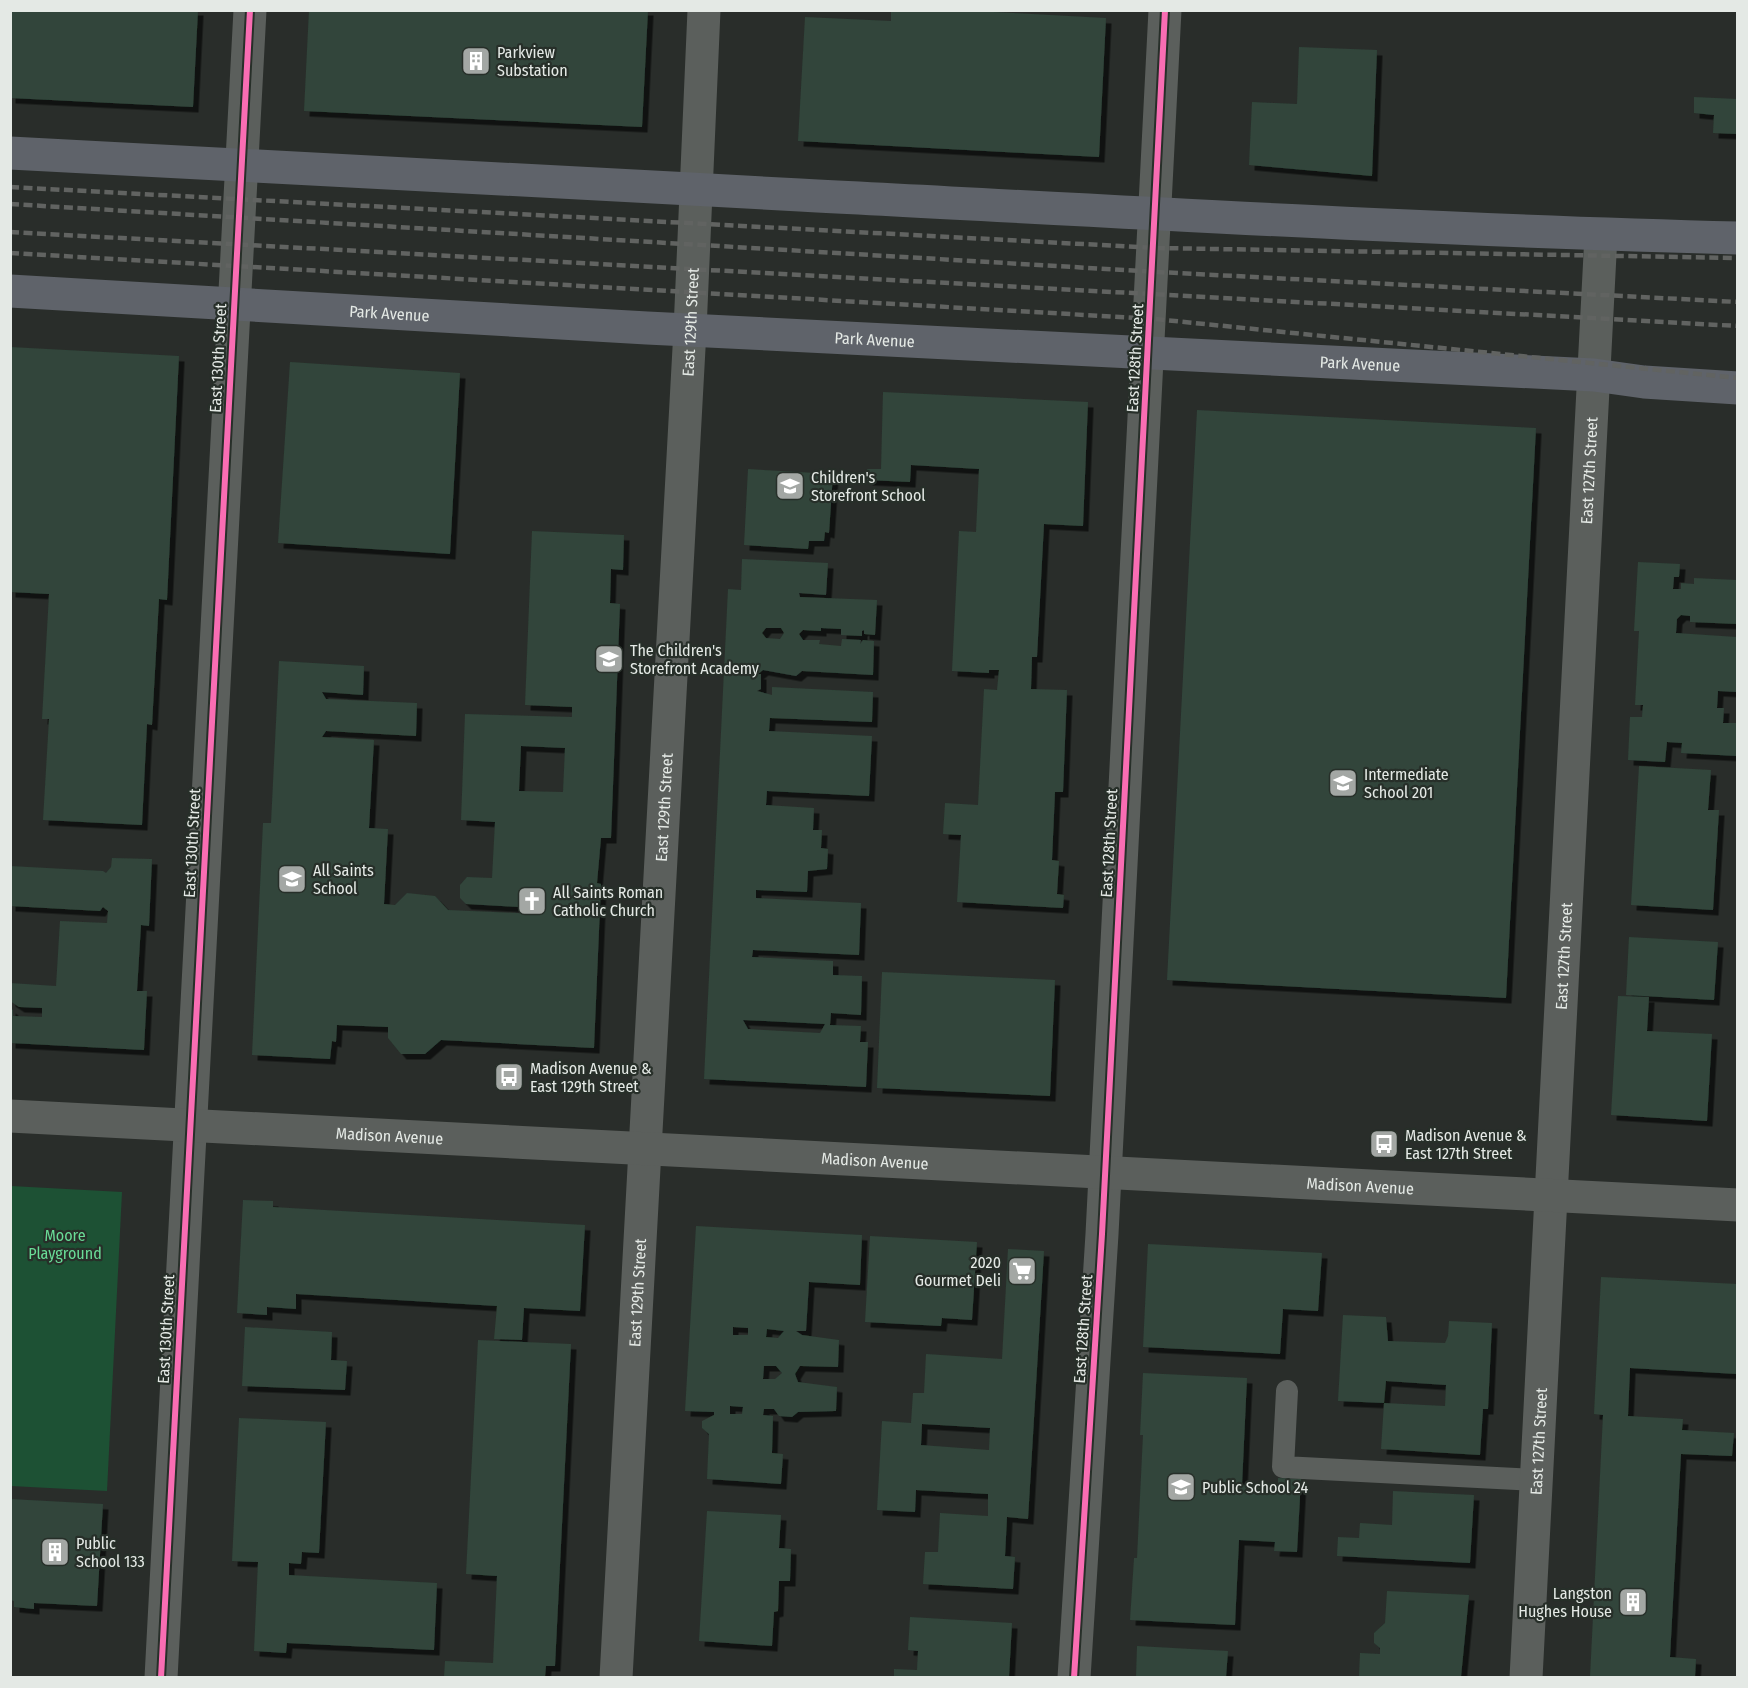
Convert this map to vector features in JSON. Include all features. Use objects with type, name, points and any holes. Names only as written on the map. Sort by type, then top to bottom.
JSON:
[{"type":"main road","points":[[10,153],[241,167],[1601,235],[1737,238]]},
{"type":"main road","name":"Park Avenue","points":[[10,291],[690,330],[1594,375],[1644,382],[1737,388]]},
{"type":"street","name":"East 130th Street","points":[[161,1677],[250,10]]},
{"type":"street","name":"East 129th Street","points":[[616,1677],[690,330],[704,10]]},
{"type":"street","name":"East 128th Street","points":[[1074,1677],[1105,1172],[1165,10]]},
{"type":"street","name":"East 127th Street","points":[[1526,1677],[1601,235]]},
{"type":"street","name":"Madison Avenue","points":[[10,1116],[1737,1205]]},
{"type":"lane","points":[[1287,1391],[1283,1467],[1536,1480]]},
{"type":"green space","name":"Moore Playground","points":[[11,1186],[122,1192],[107,1491],[11,1486]]},
{"type":"building","points":[[10,10],[198,10],[193,107],[10,98]]},
{"type":"building","name":"Parkview Substation","points":[[309,10],[648,10],[642,127],[304,111]]},
{"type":"building","points":[[891,10],[957,10],[1106,18],[1099,157],[798,141],[805,17],[891,21]]},
{"type":"building","points":[[1299,47],[1377,50],[1372,176],[1249,165],[1252,102],[1297,104]]},
{"type":"building","points":[[1694,97],[1737,99],[1737,134],[1713,133],[1714,115],[1694,113]]},
{"type":"building","points":[[10,347],[179,356],[167,600],[159,599],[152,725],[147,724],[142,825],[43,820],[49,719],[42,719],[49,594],[10,592]]},
{"type":"building","points":[[290,362],[460,373],[450,554],[278,543]]},
{"type":"building","points":[[883,392],[1088,402],[1083,526],[1044,524],[1037,657],[1032,657],[1031,689],[1067,690],[1063,792],[1055,792],[1052,860],[1059,861],[1057,894],[1064,895],[1063,908],[957,902],[961,835],[943,834],[945,803],[978,805],[984,689],[997,690],[999,670],[989,670],[989,673],[952,671],[959,531],[976,532],[979,469],[911,465],[910,482],[867,480],[867,469],[881,469]]},
{"type":"building","points":[[1197,410],[1536,428],[1506,998],[1167,980]]},
{"type":"building","points":[[748,469],[833,474],[829,533],[825,532],[824,541],[809,541],[808,549],[744,545]]},
{"type":"building","points":[[532,531],[624,535],[623,570],[611,569],[610,603],[620,604],[611,838],[601,838],[597,883],[601,884],[594,1048],[441,1040],[425,1054],[401,1054],[388,1038],[388,1027],[337,1025],[336,1042],[332,1041],[330,1059],[252,1055],[263,823],[271,823],[279,661],[364,666],[363,695],[322,692],[326,699],[417,703],[416,736],[326,731],[322,737],[374,740],[369,828],[388,829],[384,904],[395,905],[407,893],[435,896],[448,910],[538,914],[538,905],[527,905],[527,910],[518,910],[519,907],[466,904],[460,898],[460,885],[467,877],[492,878],[495,822],[461,820],[465,714],[572,717],[572,707],[525,705]],"holes":[[[521,746],[565,748],[563,792],[519,791]]]},
{"type":"building","points":[[742,559],[828,563],[826,595],[799,593],[800,597],[877,600],[875,635],[864,634],[864,630],[862,636],[841,635],[841,629],[821,628],[821,631],[803,630],[799,634],[803,640],[820,640],[819,644],[841,646],[842,639],[861,640],[860,644],[863,640],[874,641],[873,675],[802,671],[796,676],[763,670],[758,674],[761,674],[761,689],[757,691],[772,695],[772,687],[873,692],[872,722],[770,718],[769,731],[872,736],[869,796],[767,791],[766,805],[814,808],[813,830],[822,830],[821,848],[828,849],[827,869],[808,871],[807,892],[756,890],[756,898],[861,903],[859,955],[753,950],[752,957],[833,961],[833,975],[862,976],[861,1015],[831,1013],[830,1025],[861,1026],[860,1042],[868,1042],[866,1087],[704,1079],[728,589],[741,590]],"holes":[[[766,628],[781,628],[784,633],[780,639],[766,638],[762,633]],[[743,1020],[825,1024],[820,1033],[748,1029]]]},
{"type":"building","points":[[1638,562],[1680,564],[1679,577],[1674,577],[1673,589],[1681,589],[1681,583],[1694,584],[1694,578],[1737,580],[1737,624],[1690,622],[1690,616],[1681,615],[1677,619],[1676,633],[1737,637],[1737,692],[1718,691],[1717,708],[1724,708],[1723,723],[1737,723],[1737,756],[1681,753],[1682,743],[1667,742],[1665,762],[1628,760],[1630,717],[1642,717],[1643,705],[1635,705],[1639,631],[1634,631]]},
{"type":"building","points":[[1639,766],[1711,770],[1708,810],[1719,810],[1713,910],[1631,905]]},
{"type":"building","points":[[112,858],[152,859],[149,926],[141,925],[137,991],[147,991],[144,1050],[10,1043],[10,1008],[13,1010],[13,1016],[42,1017],[42,1008],[19,1007],[10,1001],[10,983],[56,986],[60,921],[107,923],[108,911],[103,907],[100,911],[10,906],[10,866],[106,873],[111,867]]},
{"type":"building","points":[[1629,937],[1718,942],[1714,1000],[1626,995]]},
{"type":"building","points":[[882,972],[1055,980],[1050,1096],[877,1088]]},
{"type":"building","points":[[1618,996],[1649,997],[1647,1031],[1712,1034],[1707,1121],[1611,1115]]},
{"type":"building","points":[[243,1200],[273,1201],[273,1207],[585,1225],[580,1311],[524,1308],[522,1340],[494,1339],[497,1306],[296,1294],[296,1309],[267,1307],[267,1315],[237,1313]]},
{"type":"building","points":[[696,1226],[862,1235],[860,1285],[809,1282],[806,1331],[796,1331],[802,1335],[839,1340],[838,1367],[800,1366],[795,1374],[798,1382],[837,1387],[836,1411],[798,1412],[792,1417],[779,1416],[774,1409],[764,1409],[763,1415],[773,1416],[772,1453],[783,1454],[781,1484],[707,1479],[709,1434],[702,1428],[702,1421],[714,1415],[714,1412],[685,1411]],"holes":[[[733,1327],[748,1328],[748,1335],[733,1335]],[[767,1329],[784,1331],[778,1338],[766,1337]],[[764,1366],[776,1366],[782,1373],[775,1379],[763,1379]],[[730,1406],[743,1407],[742,1414],[730,1414]]]},
{"type":"building","points":[[870,1236],[977,1242],[972,1320],[942,1318],[941,1326],[865,1322]]},
{"type":"building","points":[[1148,1244],[1322,1253],[1318,1311],[1283,1309],[1280,1354],[1143,1347]]},
{"type":"building","points":[[1008,1249],[1044,1251],[1028,1519],[1007,1517],[1005,1556],[1015,1557],[1013,1589],[923,1584],[925,1552],[938,1552],[940,1513],[988,1516],[988,1494],[916,1490],[915,1512],[877,1510],[882,1421],[911,1423],[913,1393],[924,1393],[926,1354],[1002,1359]],"holes":[[[922,1424],[990,1428],[989,1450],[921,1445]]]},
{"type":"building","points":[[1601,1277],[1737,1284],[1737,1374],[1630,1368],[1628,1416],[1683,1419],[1682,1430],[1734,1433],[1732,1456],[1681,1454],[1670,1657],[1696,1659],[1695,1677],[1590,1677],[1603,1415],[1594,1414]]},
{"type":"building","points":[[1343,1315],[1386,1317],[1388,1341],[1445,1343],[1449,1321],[1492,1323],[1488,1409],[1483,1409],[1480,1455],[1381,1449],[1384,1403],[1338,1401]],"holes":[[[1386,1381],[1446,1385],[1445,1406],[1384,1403]]]},
{"type":"building","points":[[245,1327],[332,1332],[331,1360],[347,1361],[345,1390],[242,1386]]},
{"type":"building","points":[[478,1340],[571,1344],[555,1666],[546,1666],[545,1677],[444,1677],[445,1661],[493,1663],[497,1576],[466,1574]]},
{"type":"building","points":[[1143,1373],[1247,1378],[1242,1485],[1278,1487],[1278,1478],[1301,1479],[1297,1552],[1274,1551],[1275,1542],[1239,1540],[1235,1625],[1130,1620],[1134,1558],[1137,1558],[1143,1435],[1140,1435]]},
{"type":"building","points":[[239,1418],[326,1422],[319,1553],[302,1552],[301,1564],[289,1563],[289,1575],[437,1583],[434,1650],[287,1643],[286,1653],[254,1651],[258,1562],[232,1561]]},
{"type":"building","points":[[1393,1491],[1474,1495],[1470,1563],[1337,1556],[1338,1537],[1359,1538],[1360,1523],[1392,1525]]},
{"type":"building","name":"Public School 133","points":[[10,1499],[103,1504],[97,1606],[34,1603],[34,1609],[14,1607],[14,1601],[10,1600]]},
{"type":"building","points":[[707,1511],[781,1515],[779,1548],[791,1549],[790,1581],[779,1581],[778,1611],[774,1612],[772,1646],[699,1641]]},
{"type":"building","points":[[1387,1591],[1469,1595],[1461,1677],[1359,1677],[1360,1653],[1380,1654],[1380,1648],[1374,1643],[1374,1633],[1385,1623]]},
{"type":"building","points":[[910,1617],[1012,1623],[1009,1677],[894,1677],[894,1669],[917,1670],[918,1651],[908,1650]]},
{"type":"building","points":[[1137,1646],[1228,1651],[1226,1677],[1136,1677]]},
{"type":"railway","points":[[10,187],[1157,248],[1738,258]]},
{"type":"railway","points":[[10,204],[1157,272],[1738,302]]},
{"type":"railway","points":[[10,232],[1738,326]]},
{"type":"railway","points":[[10,253],[1155,319],[1738,378]]},
{"type":"cycle path","points":[[161,1678],[250,10]]},
{"type":"cycle path","points":[[1074,1678],[1102,1234],[1165,10]]},
{"type":"place","name":"Parkview Substation","points":[[476,61]]},
{"type":"place","name":"Children's Storefront School","points":[[790,486]]},
{"type":"place","name":"The Children's Storefront Academy","points":[[609,659]]},
{"type":"place","name":"Intermediate School 201","points":[[1343,783]]},
{"type":"place","name":"All Saints School","points":[[292,879]]},
{"type":"place","name":"All Saints Roman Catholic Church","points":[[532,901]]},
{"type":"place","name":"Madison Avenue & East 129th Street","points":[[509,1077]]},
{"type":"place","name":"Madison Avenue & East 127th Street","points":[[1384,1144]]},
{"type":"place","name":"2020 Gourmet Deli","points":[[1022,1271]]},
{"type":"place","name":"Public School 24","points":[[1181,1487]]},
{"type":"place","name":"Public School 133","points":[[55,1552]]},
{"type":"place","name":"Langston Hughes House","points":[[1633,1602]]}]
